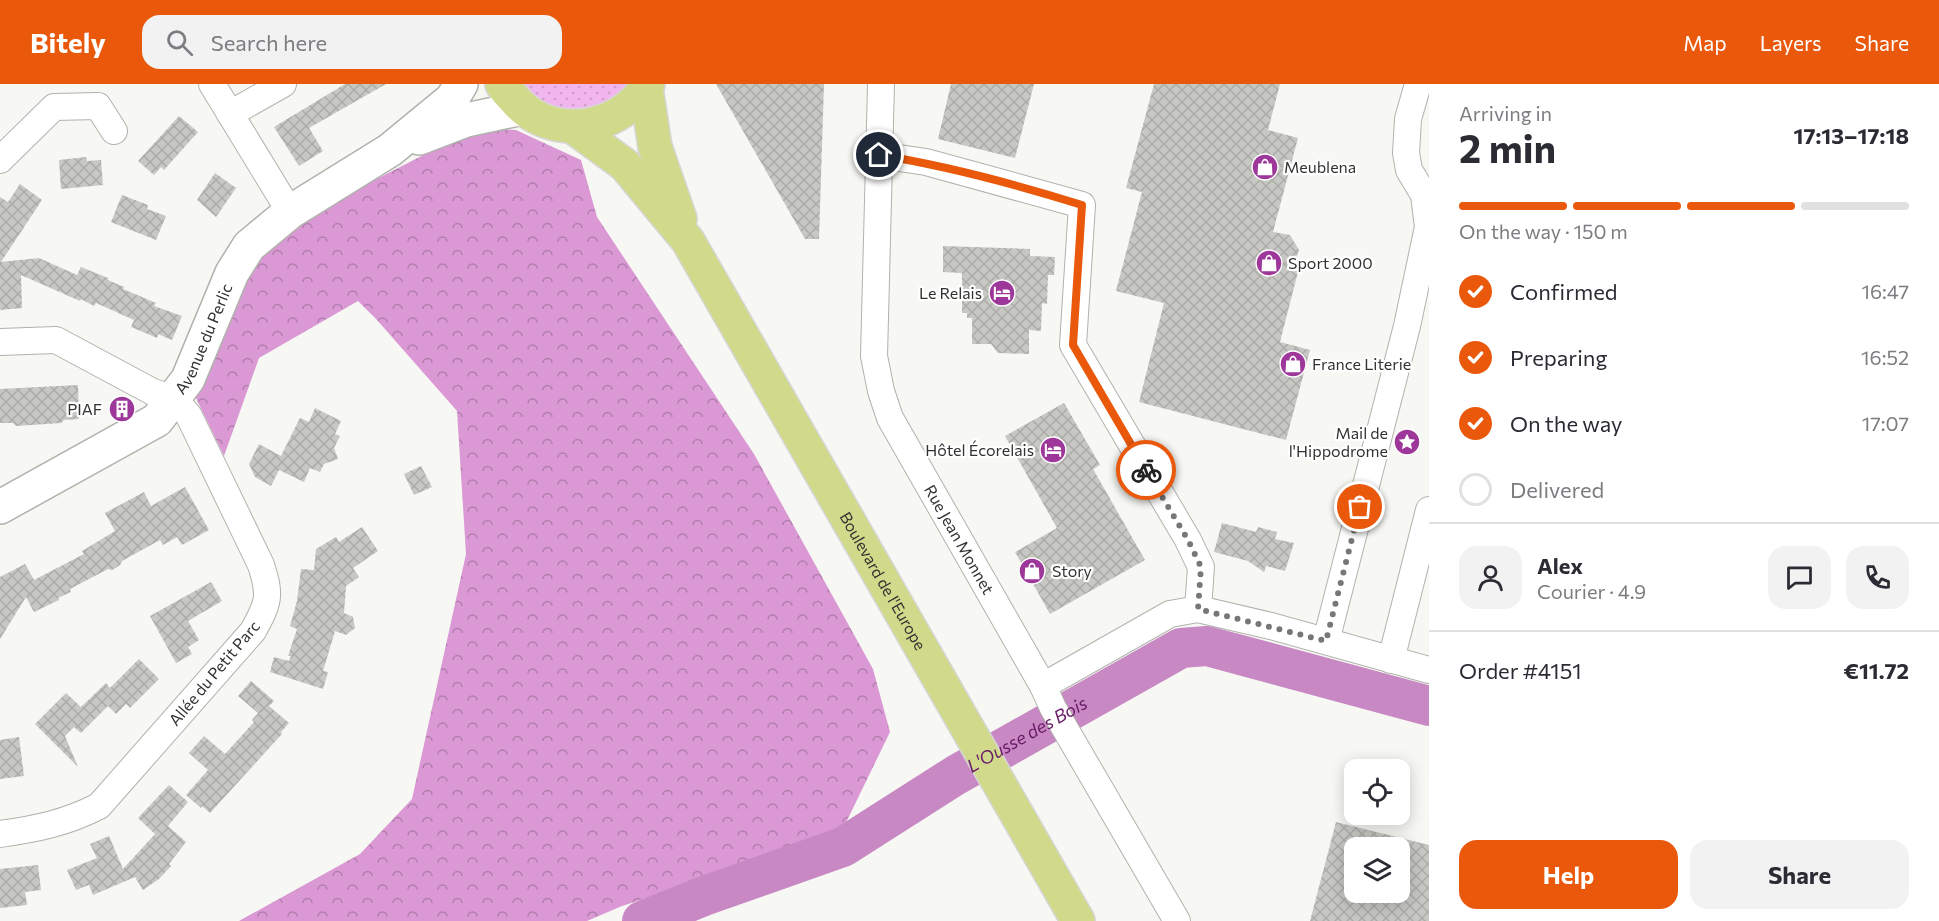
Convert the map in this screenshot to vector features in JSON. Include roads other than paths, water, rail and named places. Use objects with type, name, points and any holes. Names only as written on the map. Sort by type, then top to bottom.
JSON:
[{"type":"main road","points":[[513,96],[546,122],[573,127],[601,123],[627,109],[647,86]]},
{"type":"main road","name":"Boulevard de l'Europe","points":[[647,86],[655,147],[688,241]]},
{"type":"main road","name":"Boulevard de l'Europe","points":[[573,127],[625,165],[688,241],[1078,921]]},
{"type":"street","points":[[212,84],[290,212]]},
{"type":"street","points":[[230,114],[283,84]]},
{"type":"street","name":"Avenue du Perlic","points":[[0,507],[157,420],[188,380],[232,273],[249,246],[290,212],[390,150],[452,99],[461,84]]},
{"type":"street","name":"Rue Jean Monnet","points":[[881,84],[874,356],[881,391],[890,418],[1177,921]]},
{"type":"street","points":[[1326,641],[1407,326],[1428,227],[1424,195],[1409,170],[1406,153],[1408,118],[1418,84]]},
{"type":"street","name":"Avenue du Perlic","points":[[390,150],[466,120],[513,96]]},
{"type":"street","points":[[0,160],[54,107],[98,106],[114,130]]},
{"type":"street","points":[[879,155],[926,162],[1082,205],[1073,345],[1188,540],[1201,567],[1198,609]]},
{"type":"street","points":[[0,342],[57,340],[153,392],[175,399]]},
{"type":"street","name":"Allée du Petit Parc","points":[[0,834],[35,829],[75,818],[99,806],[253,631],[266,608],[268,587],[261,565],[189,416],[175,399]]},
{"type":"street","points":[[1391,660],[1429,510]]},
{"type":"street","points":[[1053,707],[1170,614],[1198,609],[1429,670]]},
{"type":"waterway","name":"L'Ousse des Bois","points":[[642,921],[704,896],[843,847],[956,775],[1181,648],[1207,646],[1429,706]]},
{"type":"place","name":"Meublena","points":[[1265,167]]},
{"type":"place","name":"Sport 2000","points":[[1269,263]]},
{"type":"place","name":"Le Relais","points":[[1002,293]]},
{"type":"place","name":"France Literie","points":[[1293,364]]},
{"type":"place","name":"PIAF","points":[[122,409]]},
{"type":"place","name":"Mail de l'Hippodrome","points":[[1407,442]]},
{"type":"place","name":"Hôtel Écorelais","points":[[1053,450]]},
{"type":"place","name":"Story","points":[[1032,571]]}]
